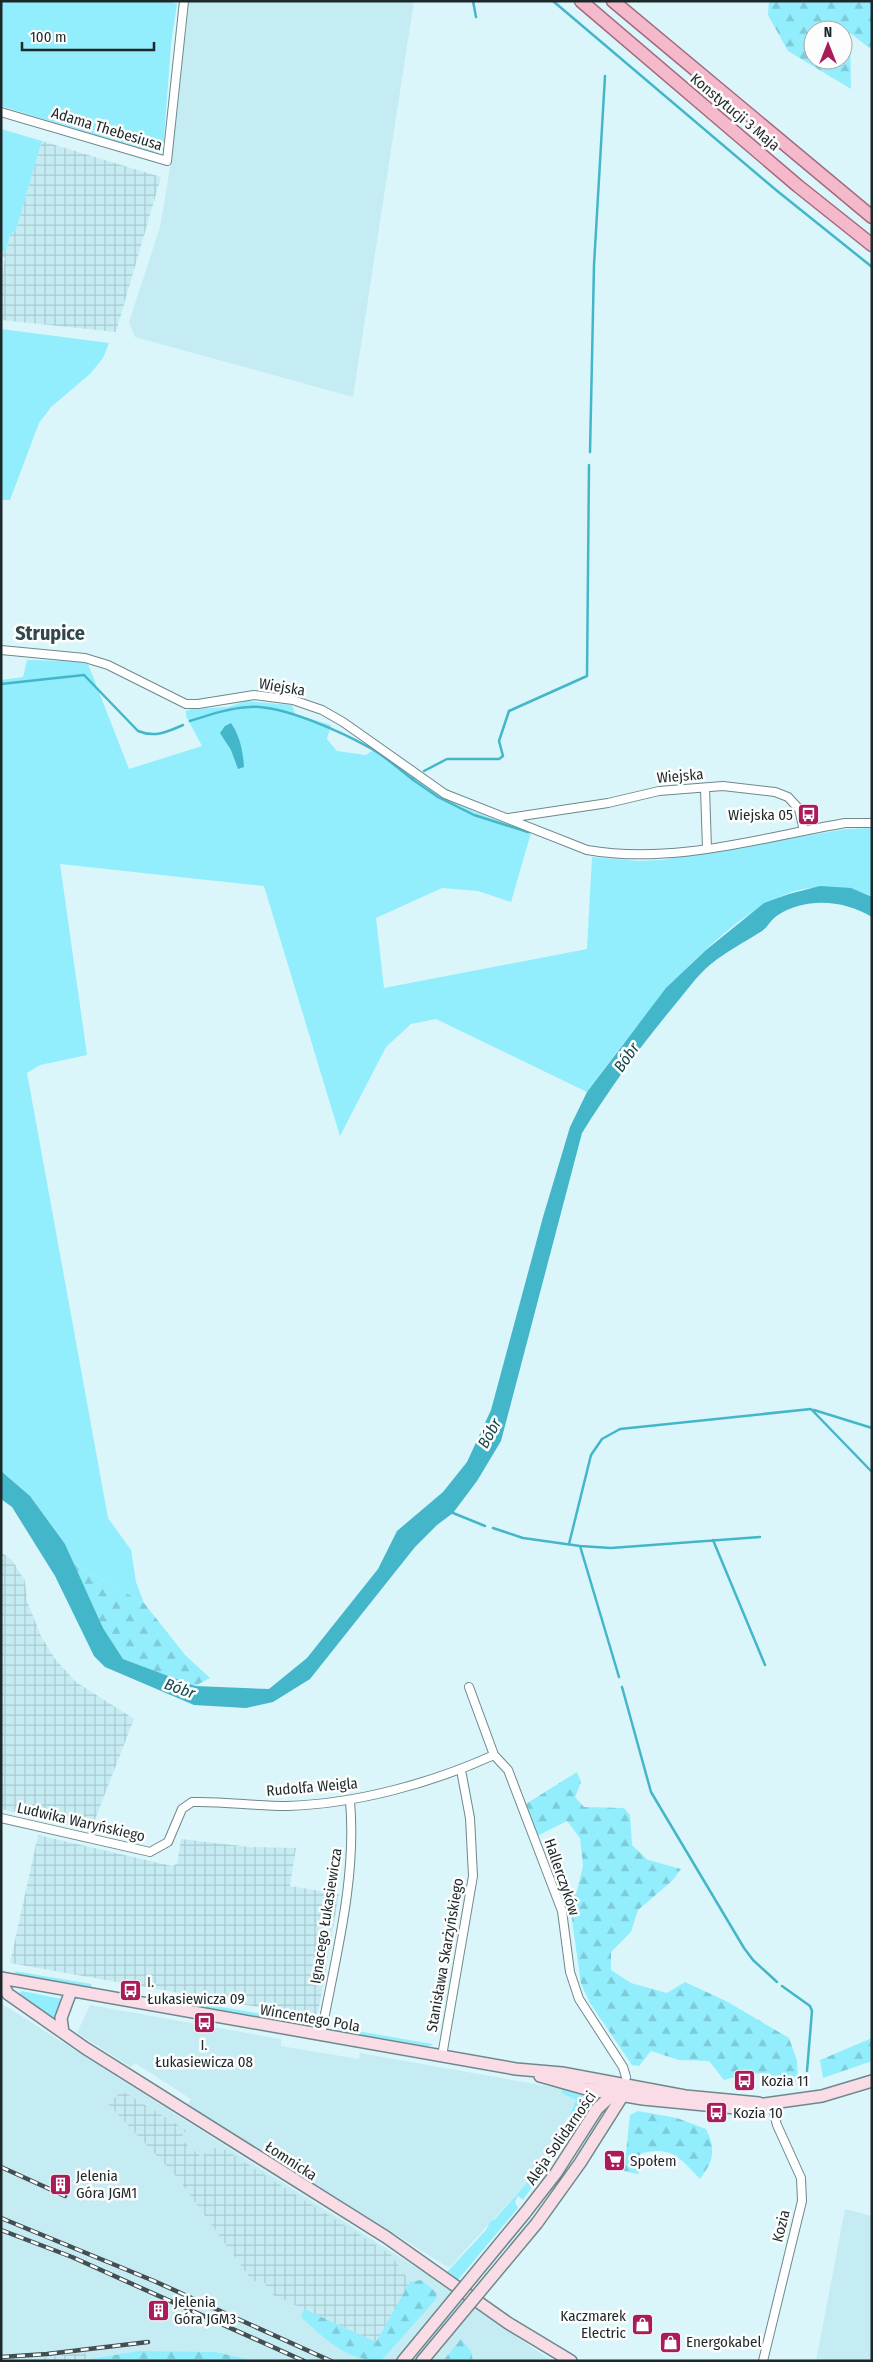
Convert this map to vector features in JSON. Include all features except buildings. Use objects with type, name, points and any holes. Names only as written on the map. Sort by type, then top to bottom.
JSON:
[{"type":"main road","name":"Konstytucji 3 Maja","points":[[581,1],[776,168],[872,245]]},
{"type":"main road","points":[[613,1],[872,217]]},
{"type":"street","name":"Adama Thebesiusa","points":[[1,112],[167,161],[184,1]]},
{"type":"street","name":"Wiejska","points":[[1,650],[85,658],[108,665],[186,704],[198,704],[254,695],[293,700],[322,710],[344,722],[445,794],[587,850],[612,854],[669,854],[707,849],[845,823],[872,823]]},
{"type":"street","name":"Wiejska","points":[[508,818],[608,803],[659,791],[723,786],[775,792],[788,797],[799,809],[804,830]]},
{"type":"street","points":[[705,788],[707,849]]},
{"type":"street","name":"Hallerczyków","points":[[469,1687],[494,1755],[508,1770],[562,1911],[570,1972],[579,1999],[623,2067],[621,2088]]},
{"type":"street","name":"Rudolfa Weigla","points":[[186,1804],[199,1802],[290,1806],[350,1800],[461,1770],[494,1755]]},
{"type":"street","name":"Stanisława Skarżyńskiego","points":[[442,2056],[473,1876],[470,1818],[461,1770]]},
{"type":"street","name":"Ignacego Łukasiewicza","points":[[321,2035],[350,1864],[352,1832],[350,1800]]},
{"type":"street","name":"Ludwika Waryńskiego","points":[[1,1818],[150,1852],[168,1842],[186,1804]]},
{"type":"street","name":"Wincentego Pola","points":[[3,1979],[525,2070],[562,2073],[706,2106],[736,2108],[765,2102],[822,2096],[872,2081]]},
{"type":"street","name":"Łomnicka","points":[[3,1979],[4,1987],[8,1994],[63,2032],[329,2203],[386,2237],[508,2323],[571,2361]]},
{"type":"street","points":[[63,2032],[62,2018],[71,1991]]},
{"type":"street","name":"Wincentego Pola","points":[[525,2070],[586,2089],[621,2088]]},
{"type":"street","name":"Aleja Solidarności","points":[[403,2360],[525,2214],[556,2172],[597,2109],[621,2088]]},
{"type":"street","name":"Aleja Solidarności","points":[[422,2361],[537,2223],[575,2170],[621,2088]]},
{"type":"street","points":[[586,2089],[593,2095],[597,2109]]},
{"type":"street","name":"Kozia","points":[[763,2361],[802,2201],[801,2178],[765,2102]]},
{"type":"shaded area","points":[[187,1],[414,1],[353,397],[135,337],[129,322],[160,227],[171,162]]},
{"type":"shaded area","points":[[42,141],[161,177],[116,332],[1,320],[1,280],[5,258],[1,256],[1,250],[6,252],[10,235],[16,230]]},
{"type":"shaded area","points":[[1,1552],[12,1560],[25,1581],[27,1601],[41,1636],[55,1659],[76,1682],[134,1719],[91,1830],[1,1809]]},
{"type":"shaded area","points":[[38,1835],[172,1866],[177,1864],[181,1839],[250,1847],[296,1848],[290,1886],[339,1894],[318,2013],[314,2017],[10,1963]]},
{"type":"shaded area","points":[[1,2003],[417,2268],[552,2361],[1,2361]]},
{"type":"shaded area","points":[[90,2005],[281,2039],[281,2046],[359,2059],[360,2053],[563,2089],[561,2093],[576,2100],[566,2124],[547,2149],[545,2162],[538,2176],[531,2178],[449,2268],[188,2104],[191,2099],[135,2063],[131,2067],[77,2033]]},
{"type":"shaded area","points":[[122,2091],[186,2130],[180,2139],[202,2157],[210,2148],[222,2148],[391,2255],[410,2282],[376,2342],[271,2294],[262,2278],[253,2282],[177,2177],[108,2104]]},
{"type":"shaded area","points":[[845,2209],[872,2216],[872,2361],[816,2361]]},
{"type":"shaded area","points":[[85,2352],[87,2359],[79,2361],[1,2361],[36,2359]]},
{"type":"green space","points":[[1,1],[170,1],[177,4],[171,44],[163,151],[157,153],[138,148],[1,106]]},
{"type":"green space","points":[[769,1],[872,1],[872,50],[853,35],[853,20],[803,20],[803,60],[788,51],[768,15]]},
{"type":"green space","points":[[820,70],[851,70],[851,89]]},
{"type":"green space","points":[[1,129],[42,141],[16,230],[10,235],[6,252],[1,250]]},
{"type":"green space","points":[[1,329],[109,343],[103,358],[90,374],[51,407],[39,423],[10,500],[1,500]]},
{"type":"green space","points":[[27,660],[73,661],[88,664],[129,769],[202,746],[186,716],[186,711],[228,707],[246,701],[292,705],[295,714],[331,725],[327,739],[337,751],[366,755],[375,749],[442,797],[475,812],[531,833],[511,902],[478,891],[442,888],[376,918],[384,988],[587,949],[592,857],[639,861],[661,860],[846,829],[872,828],[872,897],[863,893],[803,889],[772,901],[741,920],[711,944],[682,973],[629,1036],[587,1092],[436,1019],[411,1024],[386,1047],[340,1136],[264,886],[60,864],[87,1055],[40,1065],[27,1073],[108,1518],[131,1550],[136,1582],[144,1603],[74,1564],[65,1544],[30,1496],[1,1471],[1,680],[23,677]]},
{"type":"green space","points":[[74,1564],[144,1603],[185,1655],[210,1678],[195,1686],[123,1659],[103,1628]]},
{"type":"green space","points":[[577,1772],[581,1782],[575,1797],[584,1807],[624,1808],[630,1815],[632,1845],[648,1860],[681,1869],[672,1881],[638,1910],[631,1932],[611,1952],[611,1970],[631,1983],[667,1993],[685,1982],[726,2001],[789,2038],[797,2061],[798,2081],[783,2084],[765,2073],[746,2074],[724,2080],[709,2061],[679,2060],[651,2051],[639,2066],[632,2065],[590,2003],[581,1984],[569,1898],[577,1891],[583,1866],[580,1838],[567,1821],[537,1836],[526,1804]]},
{"type":"green space","points":[[14,1971],[91,1984],[92,1988],[18,1975]]},
{"type":"green space","points":[[22,1991],[62,1999],[56,2018],[53,2019],[20,1997],[19,1993]]},
{"type":"green space","points":[[181,2000],[262,2014],[262,2018],[184,2004]]},
{"type":"green space","points":[[340,2028],[433,2045],[427,2046],[339,2031]]},
{"type":"green space","points":[[872,2038],[872,2061],[823,2078],[820,2060]]},
{"type":"green space","points":[[563,2089],[582,2095],[588,2103],[586,2110],[523,2200],[518,2196],[515,2202],[518,2208],[458,2280],[446,2273],[531,2178],[538,2176],[545,2162],[547,2149],[566,2124],[576,2100],[561,2093]]},
{"type":"green space","points":[[638,2111],[677,2118],[706,2129],[711,2143],[712,2155],[711,2161],[700,2179],[680,2159],[667,2152],[660,2151],[640,2154],[641,2168],[638,2174],[624,2171],[630,2115]]},
{"type":"green space","points":[[421,2280],[437,2293],[436,2299],[381,2361],[369,2360],[347,2353],[328,2341],[301,2317],[304,2309],[376,2342],[410,2282]]},
{"type":"green space","points":[[461,2339],[471,2351],[473,2361],[443,2361]]},
{"type":"green space","points":[[139,2351],[215,2352],[256,2361],[78,2361]]},
{"type":"water","points":[[231,723],[239,738],[243,755],[244,767],[238,769],[231,750],[220,733],[225,726]]},
{"type":"water","name":"Bóbr","points":[[820,886],[851,888],[872,897],[872,917],[861,911],[837,904],[813,903],[801,905],[789,909],[776,917],[762,931],[723,955],[691,984],[614,1084],[582,1133],[501,1441],[477,1481],[453,1513],[437,1525],[415,1547],[310,1679],[273,1702],[246,1708],[194,1705],[105,1667],[94,1656],[55,1576],[12,1507],[1,1499],[1,1471],[30,1496],[65,1544],[103,1628],[123,1659],[195,1686],[269,1689],[307,1658],[378,1569],[397,1531],[443,1492],[467,1462],[491,1410],[543,1217],[570,1127],[587,1092],[666,988],[706,950],[764,903]]},
{"type":"waterway","points":[[473,1],[476,17]]},
{"type":"waterway","points":[[553,1],[776,190],[872,267]]},
{"type":"waterway","points":[[590,452],[594,265],[605,76]]},
{"type":"waterway","points":[[424,771],[447,759],[499,759],[503,756],[499,741],[509,711],[587,676],[589,465]]},
{"type":"waterway","points":[[1,684],[84,675],[138,731],[155,734],[183,725]]},
{"type":"waterway","points":[[190,721],[219,712],[249,707],[278,710],[312,721],[360,742],[387,759],[412,779],[415,777]]},
{"type":"waterway","points":[[412,779],[438,797],[474,815],[528,832]]},
{"type":"waterway","points":[[569,1544],[591,1455],[602,1439],[620,1429],[811,1409],[872,1472]]},
{"type":"waterway","points":[[814,1410],[872,1428]]},
{"type":"waterway","points":[[453,1513],[485,1526]]},
{"type":"waterway","points":[[493,1528],[523,1538],[580,1546],[619,1677]]},
{"type":"waterway","points":[[580,1546],[611,1548],[760,1537]]},
{"type":"waterway","points":[[713,1540],[765,1665]]},
{"type":"waterway","points":[[622,1687],[651,1792],[744,1948],[753,1960],[777,1982]]},
{"type":"waterway","points":[[782,1986],[810,2006],[812,2011],[807,2071]]},
{"type":"railway","points":[[1,2167],[65,2196]]},
{"type":"railway","points":[[1,2218],[154,2281],[331,2361]]},
{"type":"railway","points":[[1,2230],[72,2257],[304,2361]]},
{"type":"railway","points":[[1,2357],[47,2354],[148,2342]]},
{"type":"place","name":"Wiejska 05","points":[[809,815]]},
{"type":"place","name":"I. Łukasiewicza 09","points":[[131,1991]]},
{"type":"place","name":"I. Łukasiewicza 08","points":[[204,2022]]},
{"type":"place","name":"Kozia 11","points":[[745,2081]]},
{"type":"place","name":"Kozia 10","points":[[717,2113]]},
{"type":"place","name":"Społem","points":[[614,2161]]},
{"type":"place","name":"Jelenia Góra JGM1","points":[[60,2185]]},
{"type":"place","name":"Jelenia Góra JGM3","points":[[158,2311]]},
{"type":"place","name":"Kaczmarek Electric","points":[[642,2325]]},
{"type":"place","name":"Energokabel","points":[[670,2342]]},
{"type":"district","name":"Strupice","points":[[50,633]]}]
